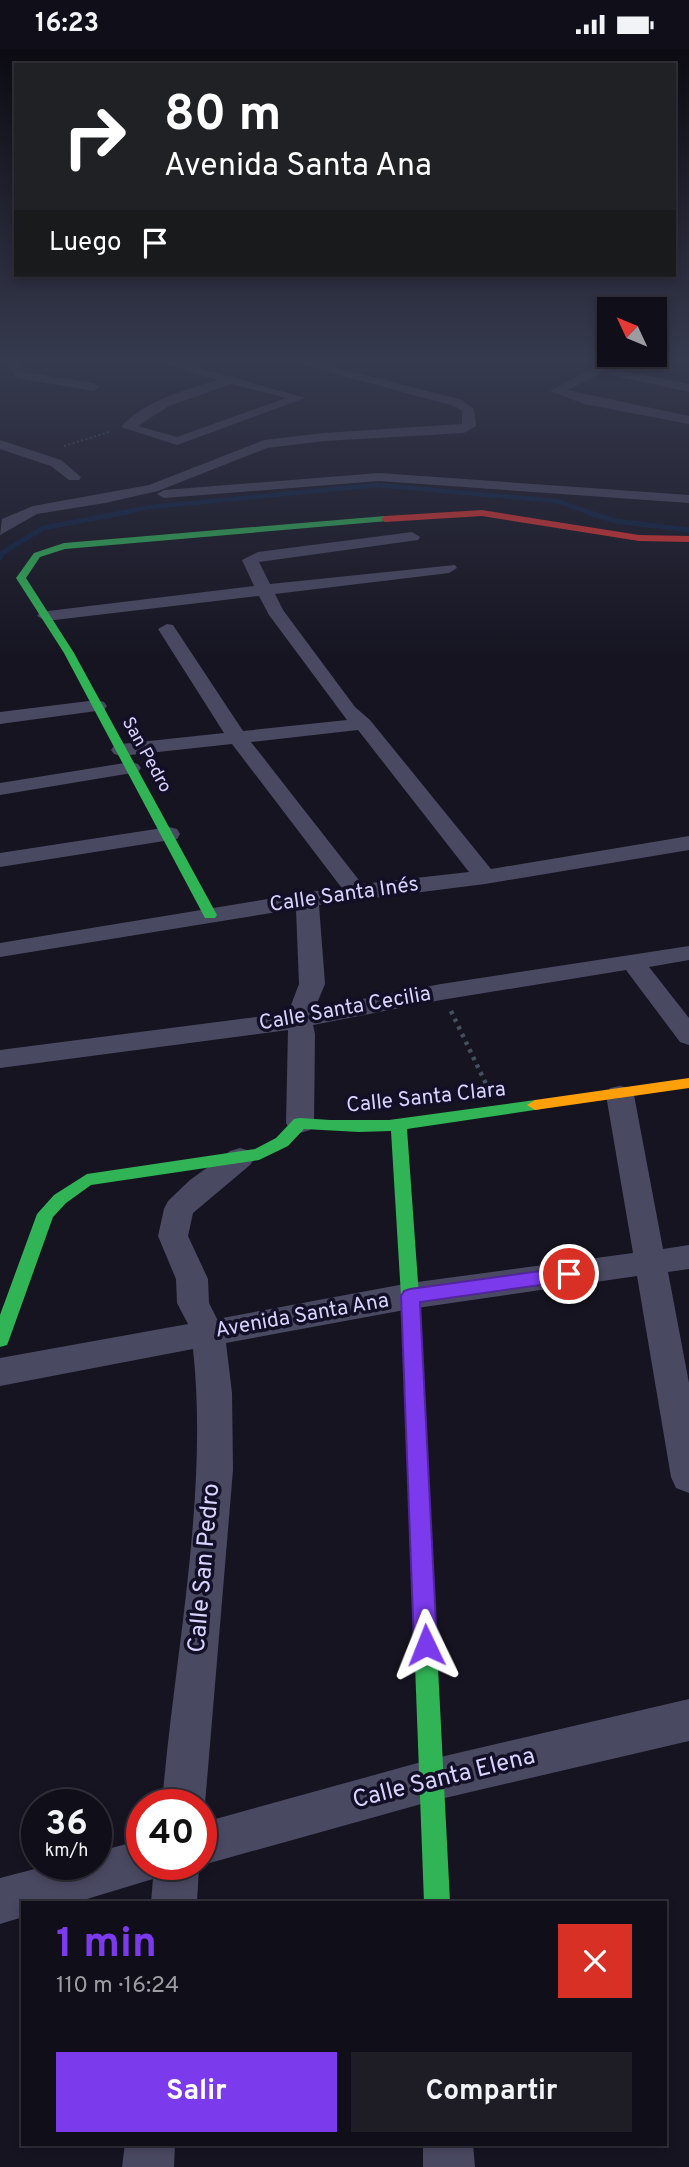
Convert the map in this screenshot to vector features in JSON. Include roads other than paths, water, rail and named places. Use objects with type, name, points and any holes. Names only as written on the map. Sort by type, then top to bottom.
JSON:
[{"type":"street","points":[[51,461],[74,477]]},
{"type":"street","points":[[105,499],[176,480],[223,461]]},
{"type":"street","points":[[0,530],[7,522],[33,510],[105,499],[379,477],[689,499]]},
{"type":"street","name":"San Pedro","points":[[210,915],[169,834],[69,653],[21,577],[34,555],[45,549],[64,546],[458,513],[482,513],[639,538],[689,539]]},
{"type":"street","points":[[412,537],[253,557],[250,560],[275,611],[348,711],[363,724],[485,877]]},
{"type":"street","points":[[46,616],[449,568]]},
{"type":"street","points":[[167,629],[237,737],[356,892]]},
{"type":"street","points":[[0,718],[97,706]]},
{"type":"street","points":[[0,789],[126,759],[237,737],[363,724]]},
{"type":"street","points":[[0,860],[169,834]]},
{"type":"street","name":"Calle Santa Inés","points":[[0,950],[356,892],[485,877],[689,843]]},
{"type":"street","points":[[0,1340],[46,1214],[60,1199],[87,1180],[240,1158],[276,1148],[292,1136],[300,1122],[302,1034],[298,1020],[312,984],[307,900]]},
{"type":"street","name":"Calle Santa Cecilia","points":[[0,1059],[298,1020],[441,992],[689,953]]},
{"type":"street","points":[[632,961],[689,1036]]},
{"type":"street","name":"Calle Santa Clara","points":[[300,1122],[334,1128],[399,1125],[689,1083]]},
{"type":"street","points":[[620,1095],[689,1477]]},
{"type":"street","points":[[399,1125],[410,1296],[437,1901]]},
{"type":"street","points":[[208,1332],[192,1303],[192,1279],[176,1248],[174,1222],[179,1209],[188,1199],[240,1158]]},
{"type":"street","name":"Avenida Santa Ana","points":[[0,1372],[410,1296],[689,1257]]},
{"type":"street","name":"Calle San Pedro","points":[[184,1789],[215,1470],[215,1393],[208,1332]]},
{"type":"street","name":"Calle Santa Elena","points":[[217,1840],[432,1780],[689,1720]]},
{"type":"street","points":[[0,1901],[126,1866]]},
{"type":"street","points":[[174,1901],[176,1880]]},
{"type":"street","points":[[148,2167],[150,2146]]},
{"type":"street","points":[[448,2146],[449,2167]]},
{"type":"waterway","points":[[119,513],[151,507],[377,485],[556,501],[592,513]]},
{"type":"waterway","points":[[0,558],[2,553],[43,528],[128,512]]},
{"type":"waterway","points":[[587,512],[615,521],[689,530]]}]
